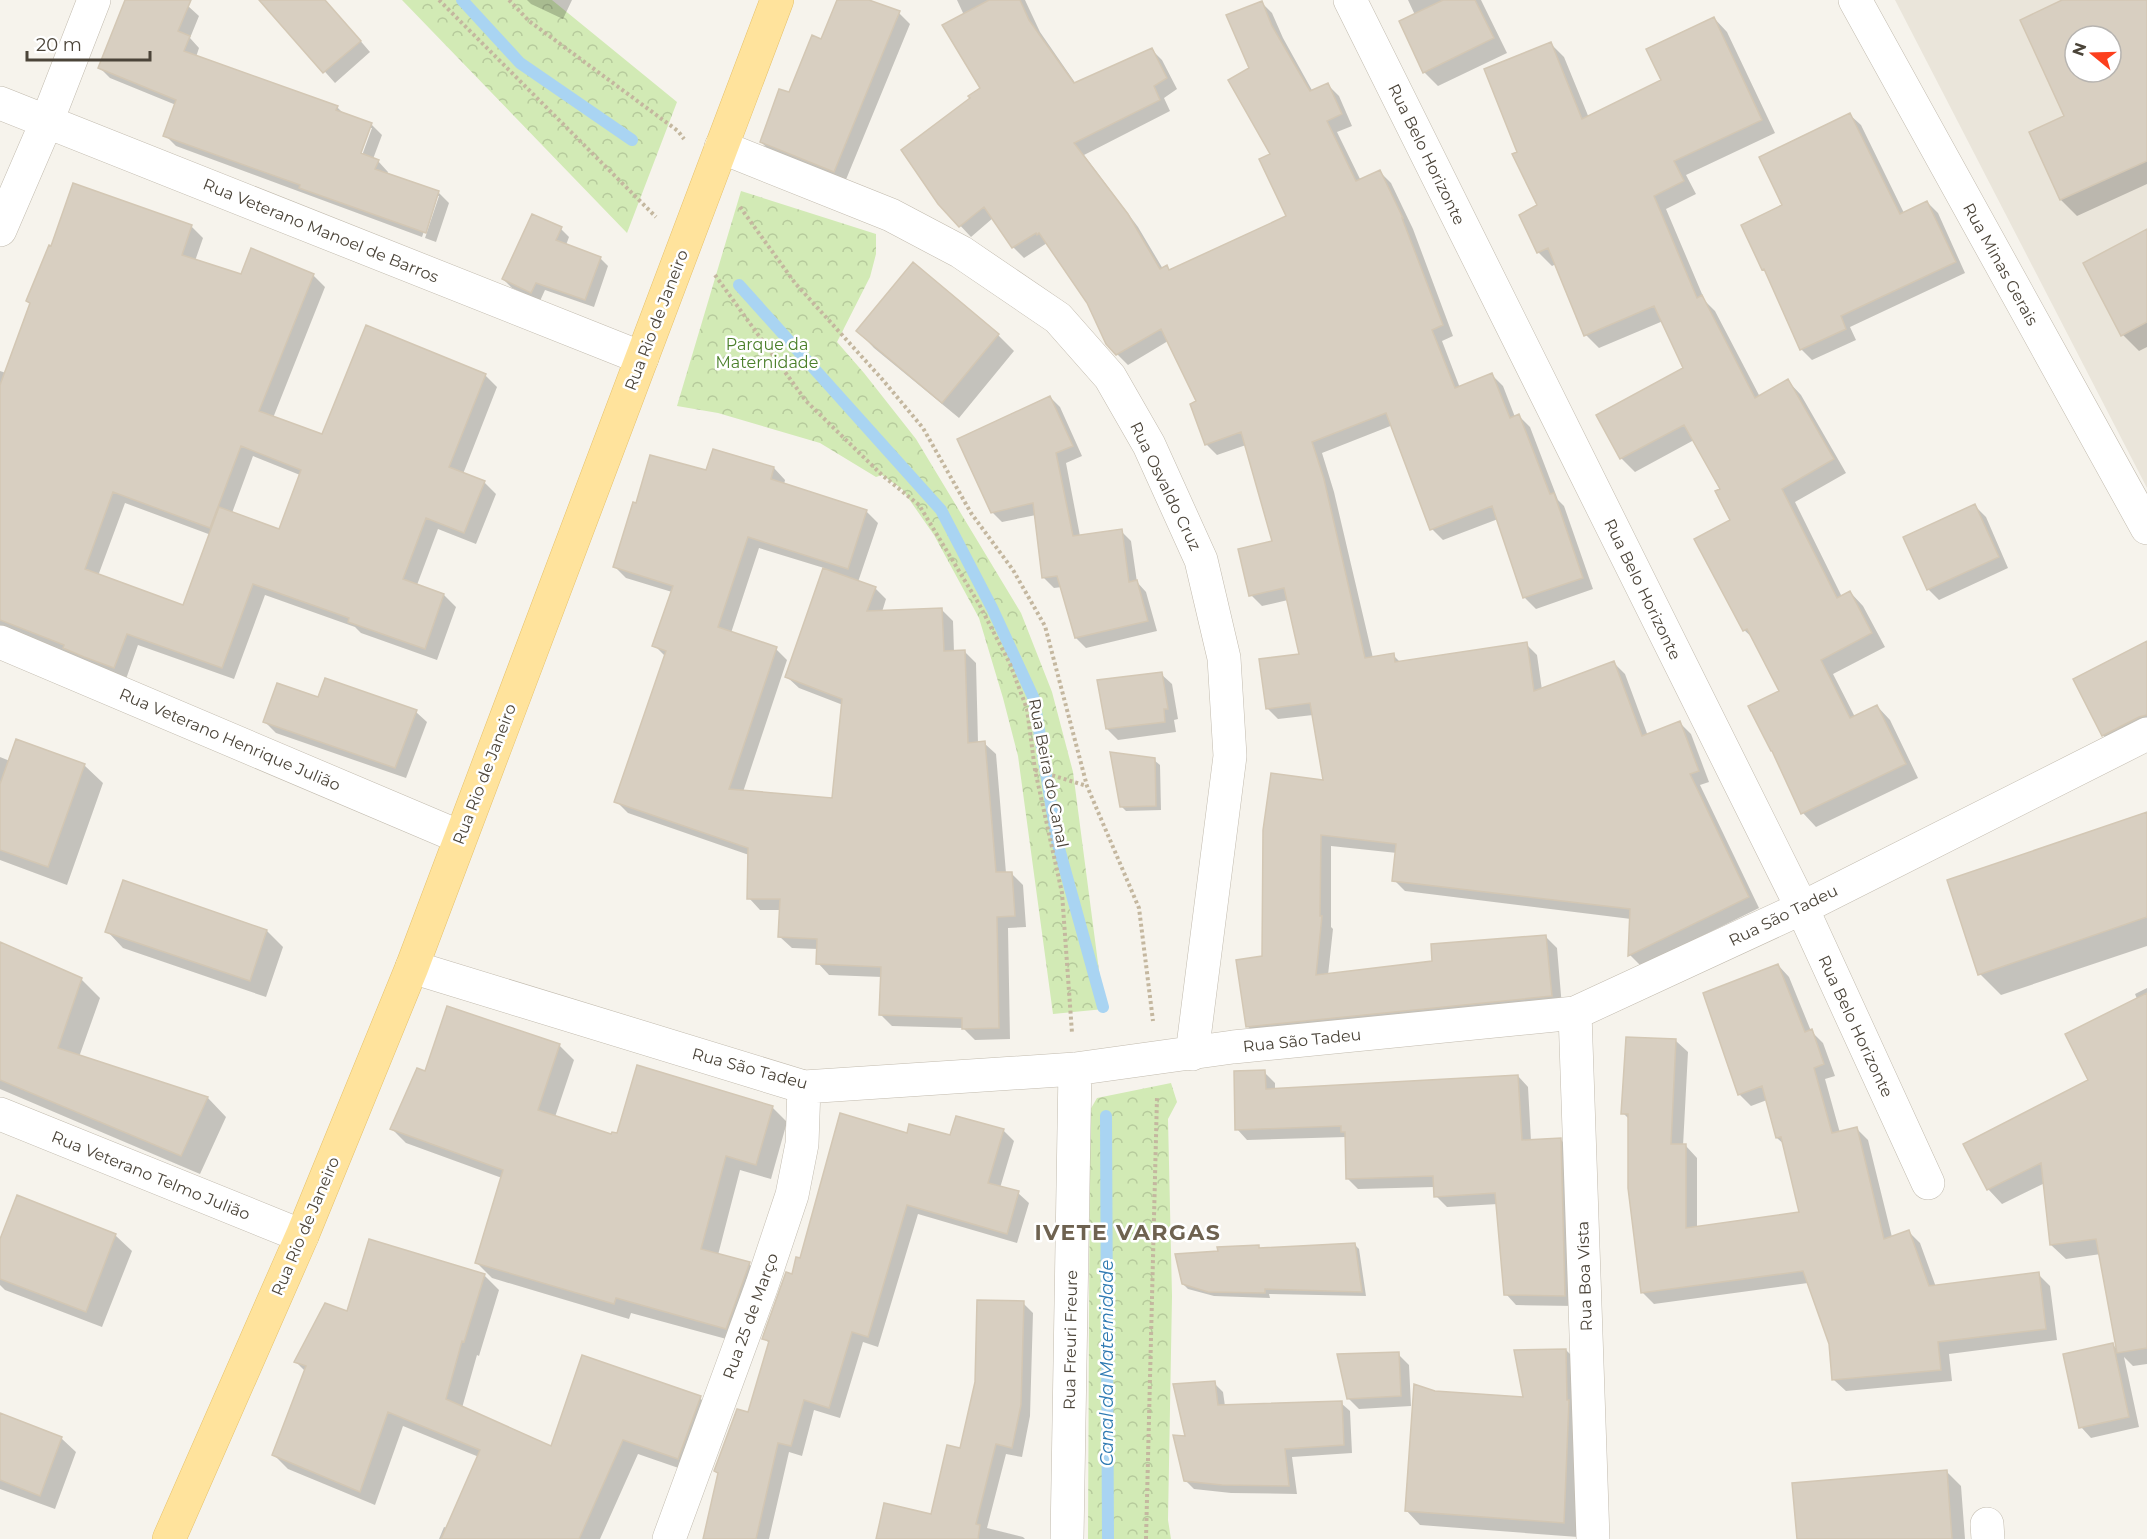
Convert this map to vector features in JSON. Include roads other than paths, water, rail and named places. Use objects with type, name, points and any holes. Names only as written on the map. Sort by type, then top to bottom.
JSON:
[{"type":"main road","name":"Rua Rio de Janeiro","points":[[169,1539],[302,1236],[412,967],[777,0]]},
{"type":"street","points":[[0,230],[48,121],[94,0]]},
{"type":"street","name":"Rua Belo Horizonte","points":[[1350,0],[1802,908],[1928,1183]]},
{"type":"street","name":"Rua Minas Gerais","points":[[1856,0],[2147,528]]},
{"type":"street","name":"Rua Veterano Manoel de Barros","points":[[0,103],[642,358]]},
{"type":"street","name":"Rua Osvaldo Cruz","points":[[716,161],[891,215],[961,252],[1058,318],[1110,377],[1149,446],[1201,560],[1224,658],[1230,756],[1192,1054]]},
{"type":"street","name":"Rua Veterano Henrique Julião","points":[[0,642],[460,837]]},
{"type":"street","name":"Rua São Tadeu","points":[[412,967],[804,1087],[1084,1068],[1233,1047],[1575,1013],[1802,908],[2147,734]]},
{"type":"street","name":"Rua Boa Vista","points":[[1575,1013],[1593,1539]]},
{"type":"street","name":"Rua Freuri Freure","points":[[1067,1539],[1084,1068]]},
{"type":"street","name":"Rua 25 de Março","points":[[669,1539],[762,1285],[792,1195],[802,1144],[804,1087]]},
{"type":"street","name":"Rua Veterano Telmo Julião","points":[[0,1114],[302,1236]]},
{"type":"waterway","name":"Canal da Maternidade","points":[[462,0],[520,63],[632,140]]},
{"type":"waterway","name":"Canal da Maternidade","points":[[739,285],[941,510],[992,608],[1034,699],[1057,841],[1103,1007]]},
{"type":"waterway","name":"Canal da Maternidade","points":[[1106,1116],[1108,1539]]},
{"type":"district","name":"IVETE VARGAS","points":[[1128,1232]]},
{"type":"park label","name":"Parque da Maternidade","points":[[767,353]]}]
